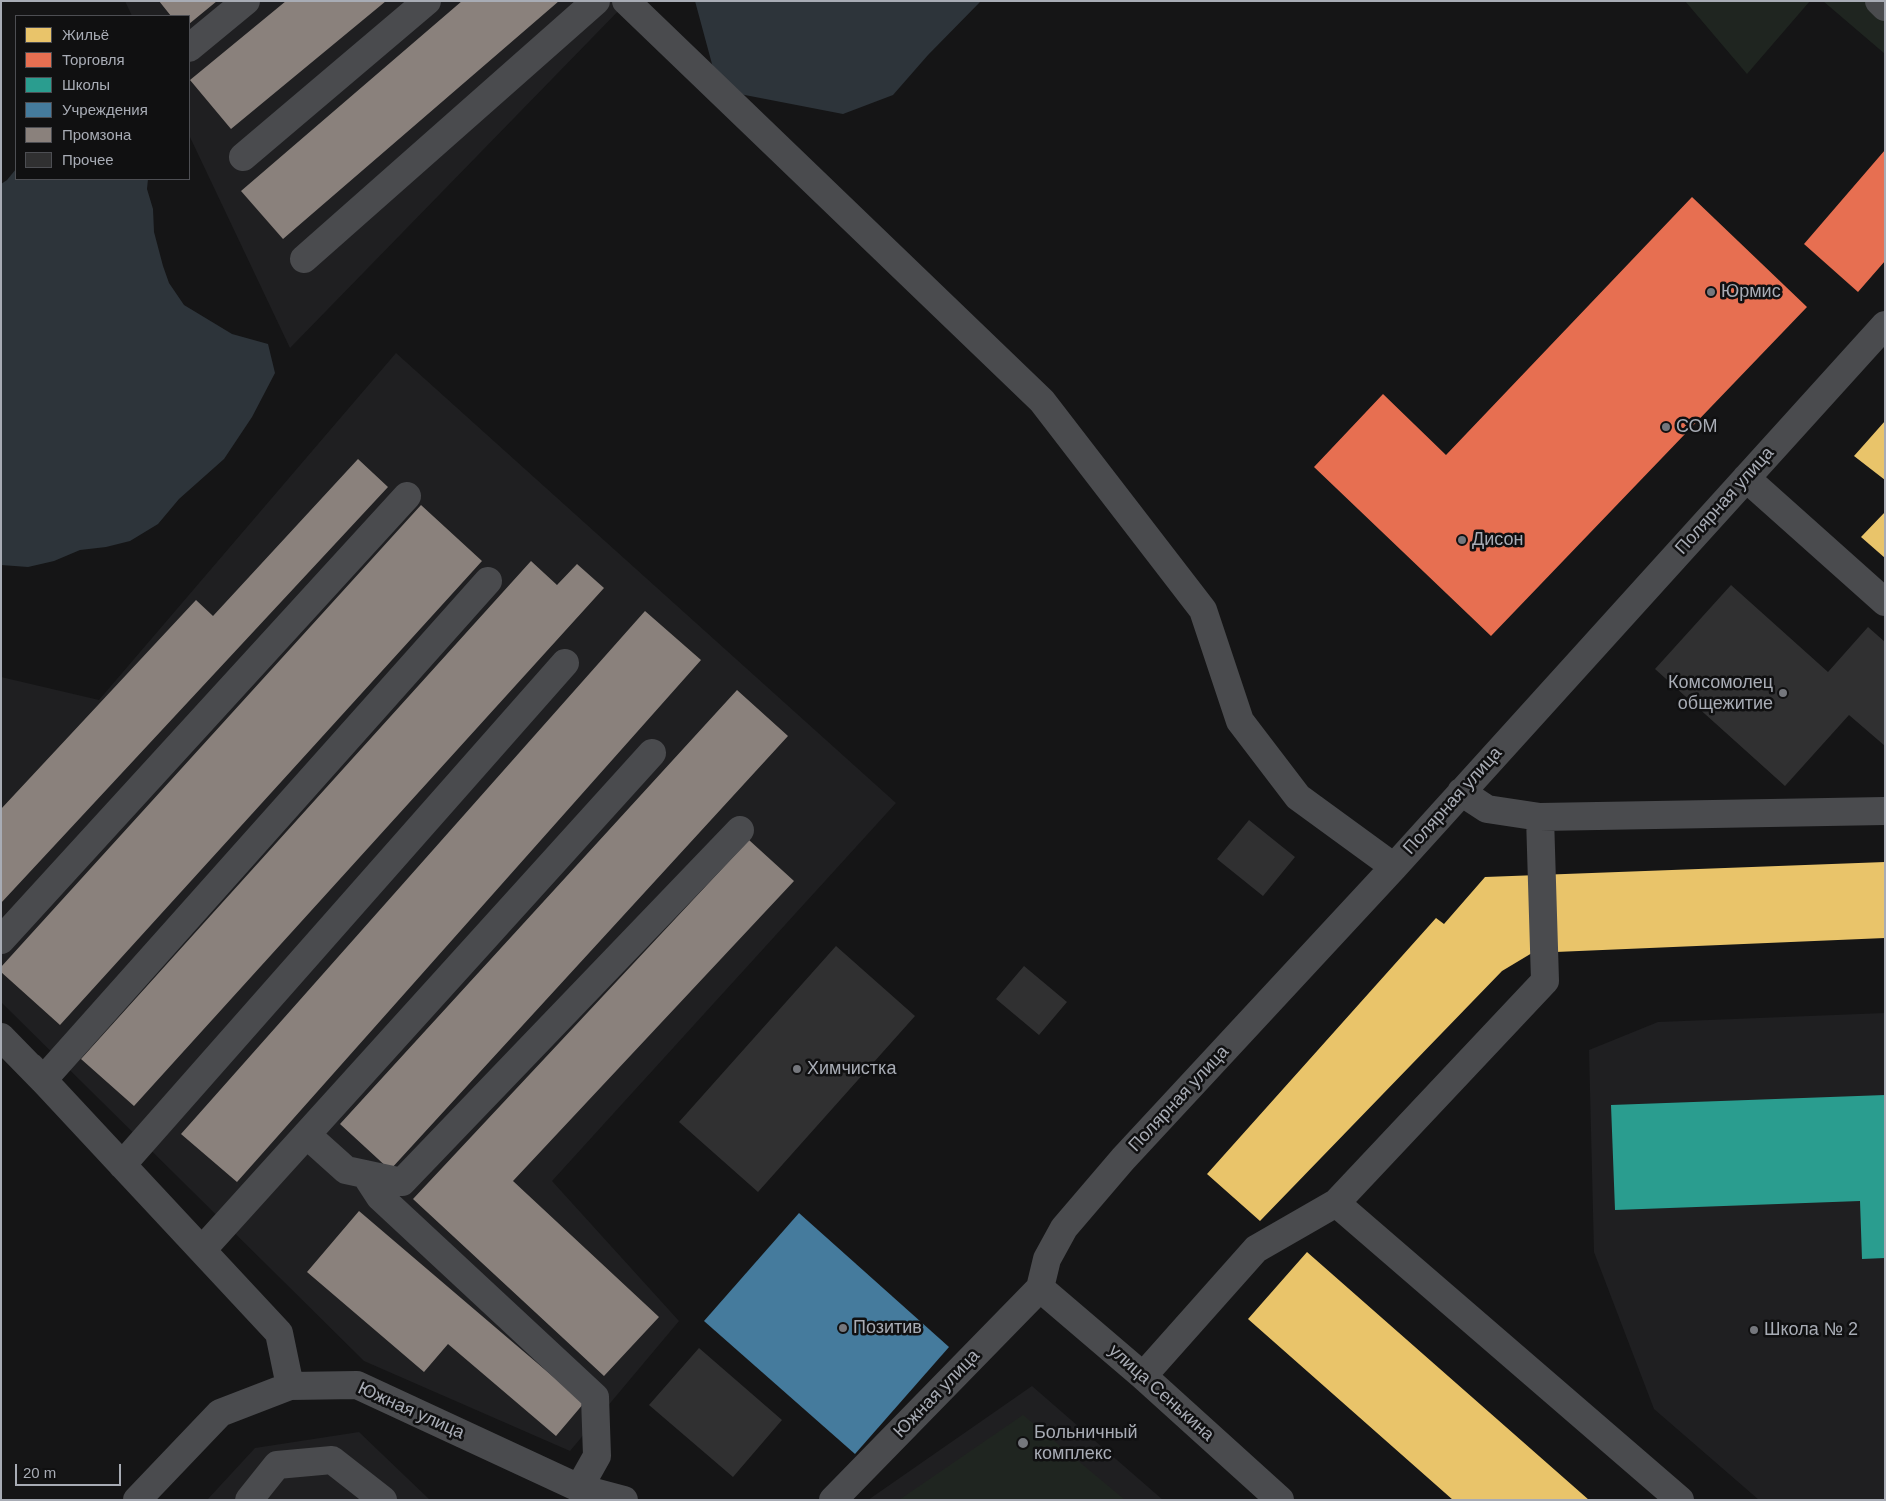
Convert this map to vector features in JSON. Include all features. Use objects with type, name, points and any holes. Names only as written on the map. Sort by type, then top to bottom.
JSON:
[{"type":"street","points":[[190,47],[246,1]]},
{"type":"street","points":[[243,157],[427,1]]},
{"type":"street","points":[[304,259],[596,1]]},
{"type":"street","points":[[626,1],[1042,401],[1203,610],[1240,721],[1298,797],[1394,867]]},
{"type":"street","points":[[1879,1],[1885,6]]},
{"type":"street","name":"Полярная улица","points":[[1040,1288],[1047,1259],[1064,1228],[1123,1159],[1394,867],[1885,325]]},
{"type":"street","points":[[1746,478],[1885,602]]},
{"type":"street","points":[[1,940],[407,496]]},
{"type":"street","points":[[43,1080],[488,581]]},
{"type":"street","points":[[122,1165],[565,664]]},
{"type":"street","points":[[202,1250],[652,753]]},
{"type":"street","points":[[1461,792],[1487,809],[1540,817],[1885,811]]},
{"type":"street","points":[[1143,1376],[1256,1248],[1336,1203],[1545,981],[1540,817]]},
{"type":"street","points":[[307,1136],[346,1170],[402,1182],[740,830]]},
{"type":"street","points":[[1,1037],[279,1333],[290,1386]]},
{"type":"street","points":[[365,1174],[380,1197],[595,1397],[597,1456],[578,1488]]},
{"type":"street","points":[[1336,1203],[1680,1500]]},
{"type":"street","name":"улица Сенькина","points":[[1040,1288],[1143,1376],[1280,1500]]},
{"type":"street","name":"Южная улица","points":[[833,1500],[1040,1288]]},
{"type":"street","name":"Южная улица","points":[[137,1500],[220,1413],[290,1386],[357,1385],[578,1488],[624,1500]]},
{"type":"street","points":[[250,1500],[277,1465],[332,1460],[383,1500]]},
{"type":"shaded area","points":[[125,1],[628,1],[290,348],[190,137],[190,15],[132,15]]},
{"type":"shaded area","points":[[695,1],[981,1],[928,55],[893,95],[843,114],[719,90]]},
{"type":"shaded area","points":[[1685,1],[1810,1],[1747,74]]},
{"type":"shaded area","points":[[1823,1],[1885,1],[1885,54]]},
{"type":"shaded area","points":[[15,170],[15,180],[148,180],[147,189],[153,209],[154,232],[169,283],[184,305],[232,334],[268,344],[275,373],[252,417],[224,459],[179,499],[158,524],[130,541],[106,547],[80,550],[54,561],[28,567],[1,565],[1,184]]},
{"type":"shaded area","points":[[396,353],[896,803],[552,1181],[679,1321],[570,1451],[364,1361],[1,1002],[1,677],[99,700]]},
{"type":"shaded area","name":"Школа № 2","points":[[1885,1013],[1885,1500],[1759,1500],[1654,1409],[1594,1252],[1589,1050],[1658,1022]]},
{"type":"shaded area","name":"Больничный комплекс","points":[[1032,1386],[1163,1500],[868,1500]]},
{"type":"shaded area","points":[[1023,1415],[1125,1500],[899,1500]]},
{"type":"shaded area","points":[[359,1432],[430,1500],[207,1500],[255,1448]]},
{"type":"building: Жильё","points":[[1885,421],[1885,480],[1854,456]]},
{"type":"building: Жильё","points":[[1885,512],[1885,558],[1861,537]]},
{"type":"building: Жильё","points":[[1885,862],[1885,938],[1532,953],[1502,971],[1260,1221],[1207,1174],[1436,918],[1444,924],[1485,877]]},
{"type":"building: Жильё","points":[[1307,1252],[1589,1500],[1453,1500],[1248,1319]]},
{"type":"building: Торговля","points":[[1885,150],[1885,261],[1858,292],[1804,244]]},
{"type":"building: Торговля","points":[[1692,197],[1807,307],[1491,636],[1314,467],[1383,394],[1446,455]]},
{"type":"building: Школы","points":[[1885,1095],[1885,1258],[1862,1259],[1860,1201],[1615,1210],[1611,1105]]},
{"type":"building: Учреждения","points":[[799,1213],[949,1347],[855,1454],[704,1321]]},
{"type":"building: Промзона","points":[[159,1],[217,1],[190,23],[190,15],[170,15]]},
{"type":"building: Промзона","points":[[286,1],[386,1],[231,129],[190,80]]},
{"type":"building: Промзона","points":[[462,1],[559,1],[283,239],[241,191]]},
{"type":"building: Промзона","points":[[358,459],[388,487],[1,903],[1,809],[196,600],[213,616]]},
{"type":"building: Промзона","points":[[421,505],[482,561],[60,1025],[1,972],[1,967]]},
{"type":"building: Промзона","points":[[531,561],[557,585],[577,564],[604,588],[134,1106],[81,1059]]},
{"type":"building: Промзона","points":[[645,611],[701,660],[237,1182],[181,1134]]},
{"type":"building: Промзона","points":[[737,690],[788,736],[390,1170],[340,1124]]},
{"type":"building: Промзона","points":[[749,840],[794,881],[513,1181],[659,1317],[604,1376],[413,1199]]},
{"type":"building: Промзона","points":[[359,1211],[584,1403],[556,1436],[448,1344],[424,1372],[307,1272]]},
{"type":"building: Прочее","name":"Комсомолец общежитие","points":[[1731,585],[1828,672],[1868,627],[1885,642],[1885,746],[1849,715],[1785,786],[1655,669]]},
{"type":"building: Прочее","points":[[1249,820],[1295,857],[1263,896],[1217,859]]},
{"type":"building: Прочее","name":"Химчистка","points":[[836,946],[915,1016],[758,1192],[679,1122]]},
{"type":"building: Прочее","points":[[1024,966],[1067,1002],[1039,1035],[996,999]]},
{"type":"building: Прочее","points":[[699,1348],[782,1420],[733,1477],[649,1405]]},
{"type":"place","name":"Юрмис","points":[[1711,292]]},
{"type":"place","name":"СОМ","points":[[1666,427]]},
{"type":"place","name":"Дисон","points":[[1462,540]]},
{"type":"place","name":"Комсомолец общежитие","points":[[1783,693]]},
{"type":"place","name":"Химчистка","points":[[797,1069]]},
{"type":"place","name":"Позитив","points":[[843,1328]]},
{"type":"place","name":"Школа № 2","points":[[1754,1330]]},
{"type":"place","name":"Больничный комплекс","points":[[1023,1443]]}]
